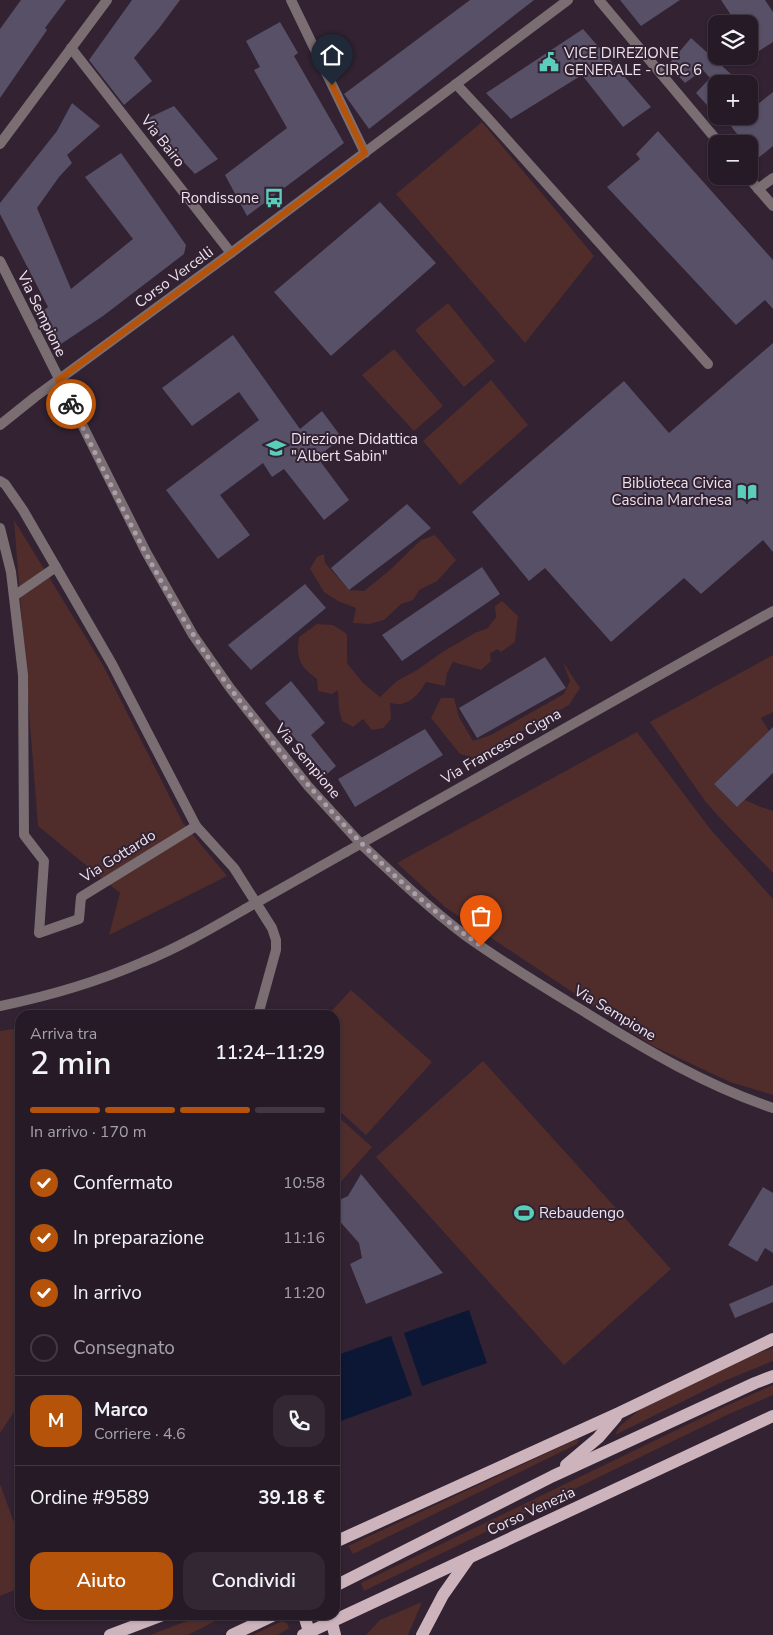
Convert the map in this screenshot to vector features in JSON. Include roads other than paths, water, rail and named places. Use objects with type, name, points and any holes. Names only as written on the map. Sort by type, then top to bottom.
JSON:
[{"type":"main road","points":[[340,1540],[619,1413],[773,1339]]},
{"type":"main road","name":"Corso Venezia","points":[[340,1583],[553,1476],[773,1376]]},
{"type":"main road","points":[[553,1476],[598,1438],[619,1413]]},
{"type":"main road","name":"Corso Venezia","points":[[340,1614],[469,1558],[773,1416]]},
{"type":"main road","points":[[422,1635],[443,1595],[469,1558]]},
{"type":"main road","points":[[110,1635],[150,1620]]},
{"type":"main road","points":[[232,1635],[264,1620]]},
{"type":"main road","points":[[305,1620],[308,1634]]},
{"type":"main road","name":"Corso Venezia","points":[[308,1634],[329,1620]]},
{"type":"main road","points":[[332,1620],[335,1635]]},
{"type":"street","points":[[0,144],[107,0]]},
{"type":"street","points":[[291,0],[365,153]]},
{"type":"street","name":"Corso Vercelli","points":[[0,425],[568,0]]},
{"type":"street","points":[[599,0],[712,135]]},
{"type":"street","name":"Via Bairo","points":[[71,48],[231,254]]},
{"type":"street","points":[[456,84],[708,364]]},
{"type":"street","points":[[758,189],[773,178]]},
{"type":"street","points":[[755,185],[773,206]]},
{"type":"street","name":"Via Sempione","points":[[0,261],[58,380],[156,571],[196,640],[308,786],[361,844],[432,910],[468,937],[515,969],[661,1058],[731,1092],[773,1108]]},
{"type":"street","points":[[0,481],[5,484],[23,510],[112,664],[196,826],[234,868],[272,928],[276,940],[276,950],[259,1010]]},
{"type":"street","name":"Via Gottardo","points":[[0,528],[11,572],[23,675],[24,835],[44,861],[39,933],[79,919],[81,897],[196,826]]},
{"type":"street","points":[[14,596],[56,567]]},
{"type":"street","name":"Via Francesco Cigna","points":[[0,1006],[58,993],[117,973],[194,938],[773,611]]},
{"type":"water","points":[[469,1310],[487,1363],[422,1386],[404,1333]]},
{"type":"water","points":[[391,1336],[412,1395],[340,1421],[340,1354]]},
{"type":"place","name":"VICE DIREZIONE GENERALE - CIRC 6","points":[[549,62]]},
{"type":"place","name":"Rondissone","points":[[274,198]]},
{"type":"place","name":"Direzione Didattica \"Albert Sabin\"","points":[[276,448]]},
{"type":"place","name":"Biblioteca Civica Cascina Marchesa","points":[[747,492]]},
{"type":"place","name":"Rebaudengo","points":[[524,1213]]}]
